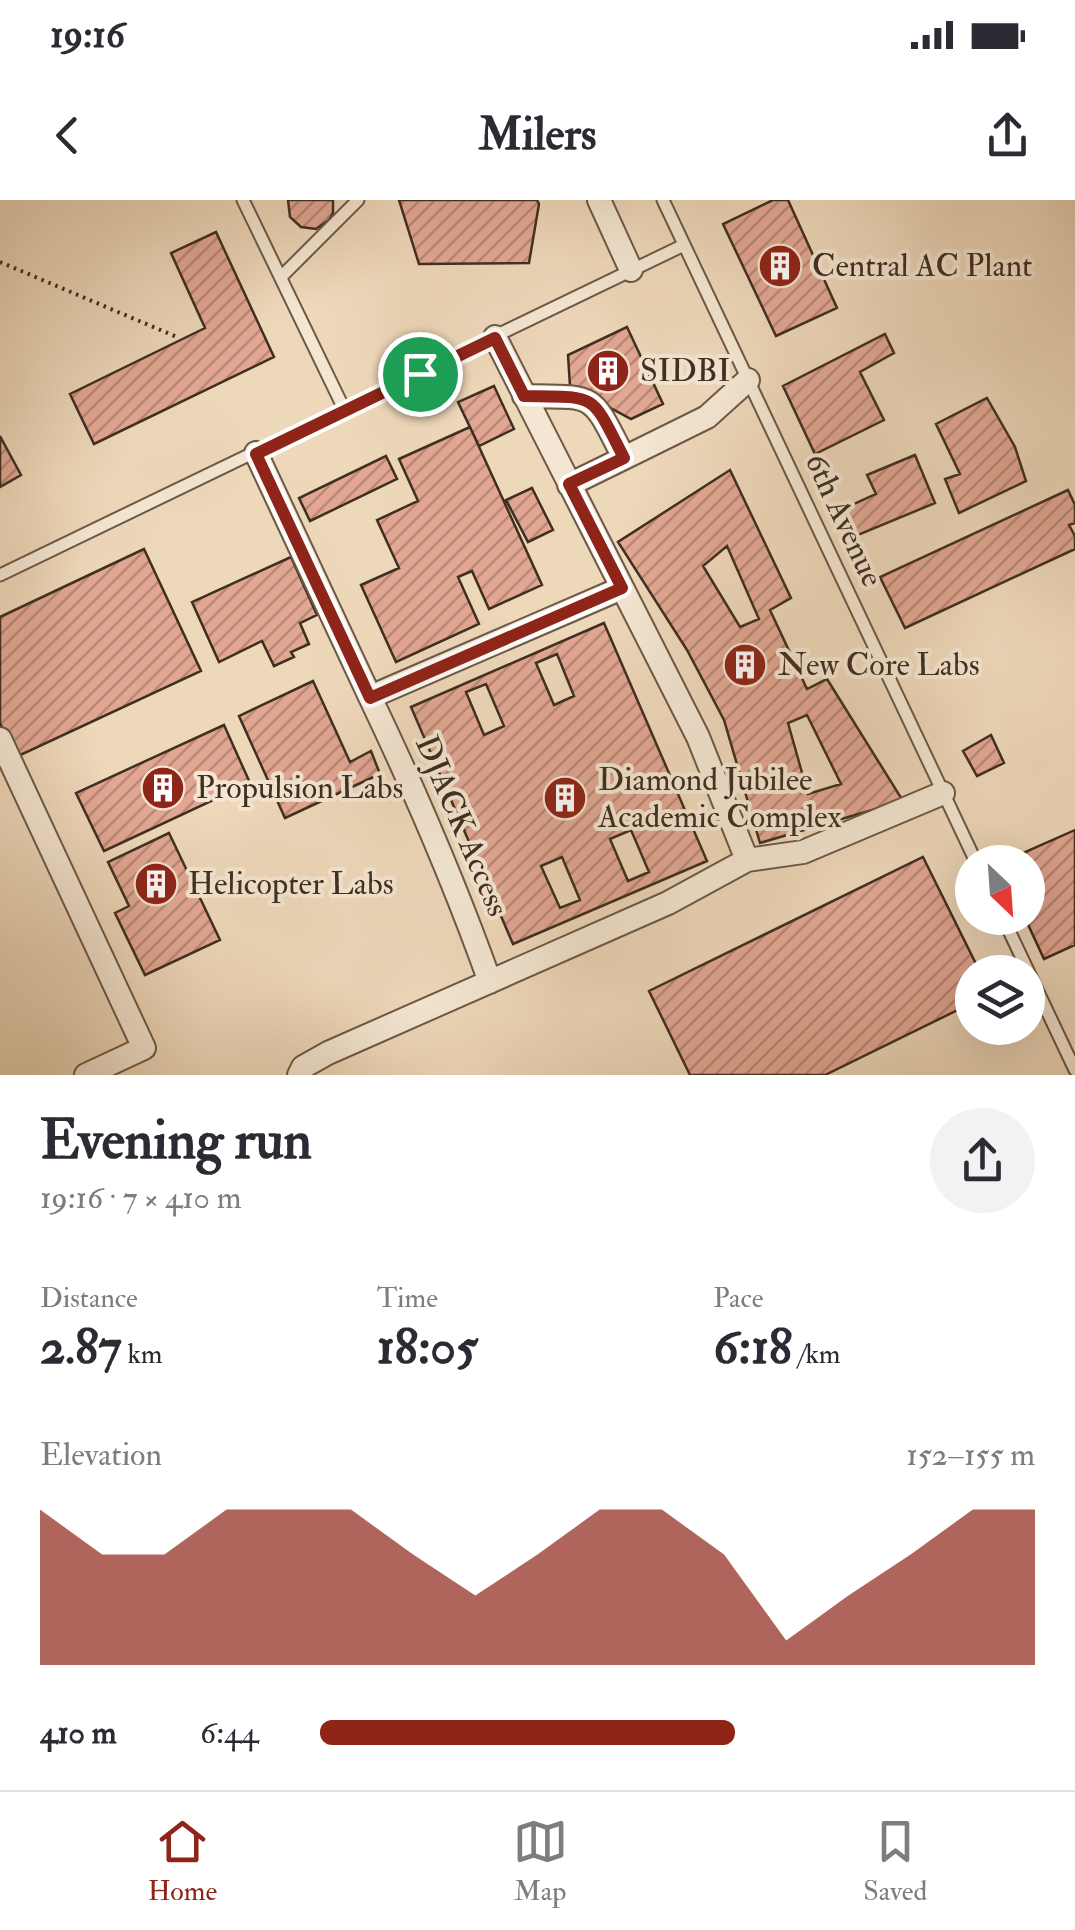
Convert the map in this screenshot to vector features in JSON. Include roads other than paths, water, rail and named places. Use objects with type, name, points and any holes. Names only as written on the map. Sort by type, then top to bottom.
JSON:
[{"type":"street","points":[[598,200],[632,270]]},
{"type":"street","points":[[495,338],[698,736],[747,860]]},
{"type":"street","points":[[569,484],[707,417],[748,380]]},
{"type":"street","points":[[524,396],[580,396],[598,406],[624,458]]},
{"type":"street","name":"DJACK Access","points":[[256,454],[412,785],[490,982]]},
{"type":"street","points":[[370,698],[622,588]]},
{"type":"street","points":[[0,739],[144,1048],[86,1075]]},
{"type":"street","points":[[299,1075],[303,1067],[328,1053],[668,903],[747,860],[803,852],[943,792]]},
{"type":"lane","points":[[243,200],[345,411]]},
{"type":"lane","points":[[281,277],[358,200]]},
{"type":"lane","name":"6th Avenue","points":[[663,200],[968,845]]},
{"type":"lane","points":[[0,575],[684,245]]},
{"type":"lane","points":[[1010,935],[1075,1070]]},
{"type":"place","name":"Central AC Plant","points":[[780,266]]},
{"type":"place","name":"SIDBI","points":[[608,371]]},
{"type":"place","name":"New Core Labs","points":[[745,665]]},
{"type":"place","name":"Propulsion Labs","points":[[163,788]]},
{"type":"place","name":"Diamond Jubilee Academic Complex","points":[[565,798]]},
{"type":"place","name":"Helicopter Labs","points":[[156,884]]}]
